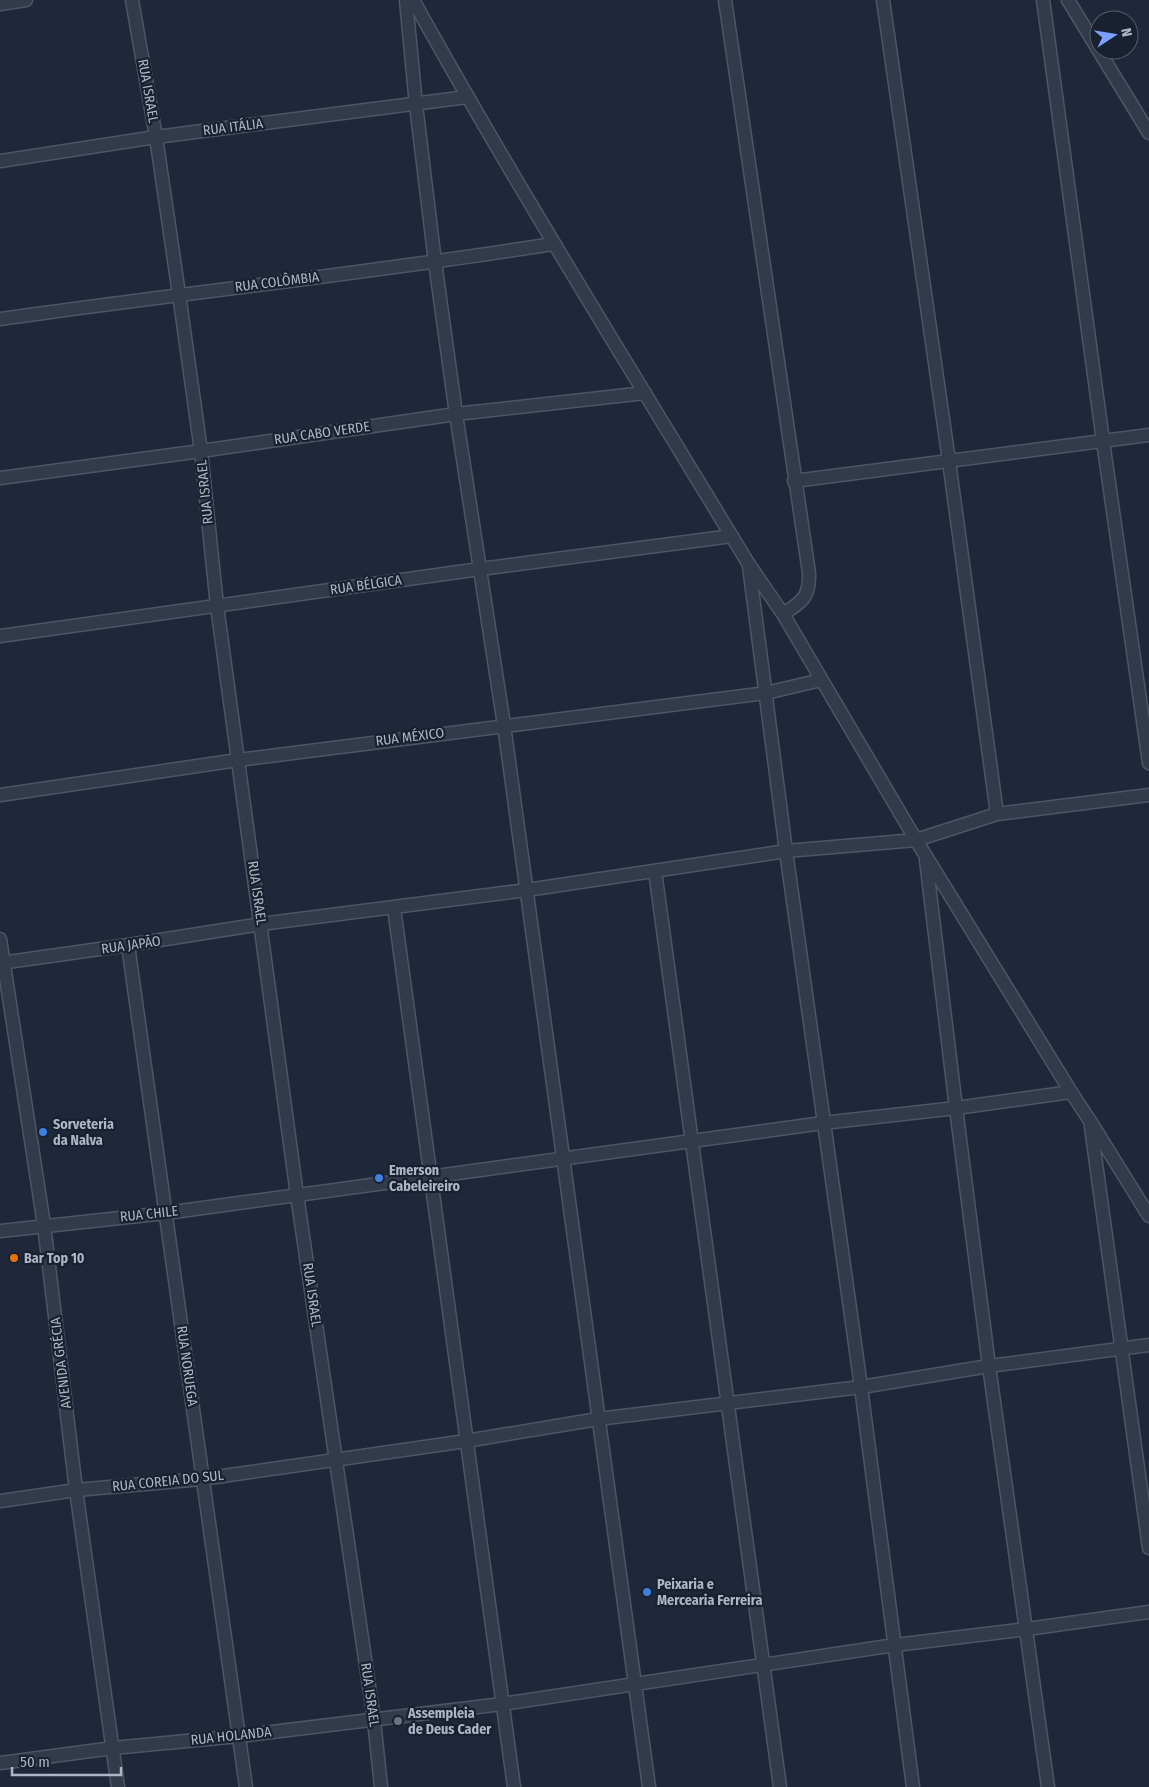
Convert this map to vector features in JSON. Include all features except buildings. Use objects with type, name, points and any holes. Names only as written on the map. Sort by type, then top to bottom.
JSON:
[{"type":"street","points":[[0,4],[26,0]]},
{"type":"street","name":"RUA ISRAEL","points":[[132,0],[156,136],[201,451],[217,606],[297,1195],[374,1720],[381,1787]]},
{"type":"street","points":[[406,0],[416,105],[435,262],[456,414],[504,725],[649,1787]]},
{"type":"street","points":[[413,0],[553,244],[748,563],[783,614],[925,855],[1070,1092],[1149,1216]]},
{"type":"street","points":[[725,0],[809,573],[809,588],[805,598],[783,614]]},
{"type":"street","points":[[883,0],[997,814]]},
{"type":"street","points":[[1043,0],[1149,763]]},
{"type":"street","points":[[1068,0],[1149,133]]},
{"type":"street","name":"RUA ITÁLIA","points":[[0,161],[156,136],[416,105],[467,97]]},
{"type":"street","name":"RUA COLÔMBIA","points":[[0,319],[179,294],[435,262],[553,244]]},
{"type":"street","name":"RUA CABO VERDE","points":[[0,478],[456,414],[645,393]]},
{"type":"street","points":[[794,481],[1149,435]]},
{"type":"street","name":"RUA BÉLGICA","points":[[0,636],[732,536]]},
{"type":"street","points":[[748,563],[823,1123],[861,1387],[913,1787]]},
{"type":"street","name":"RUA MÉXICO","points":[[0,795],[238,760],[766,692],[821,680]]},
{"type":"street","name":"RUA JAPÃO","points":[[2,962],[261,924],[527,890],[786,851],[916,840],[997,814],[1149,795]]},
{"type":"street","points":[[925,855],[989,1366],[1048,1787]]},
{"type":"street","points":[[655,870],[780,1787]]},
{"type":"street","points":[[394,908],[514,1787]]},
{"type":"street","name":"AVENIDA GRÉCIA","points":[[0,939],[2,962],[44,1225],[76,1490],[118,1787]]},
{"type":"street","name":"RUA NORUEGA","points":[[128,945],[246,1787]]},
{"type":"street","name":"RUA CHILE","points":[[0,1231],[166,1213],[823,1123],[956,1108],[1070,1092]]},
{"type":"street","points":[[1090,1121],[1149,1548]]},
{"type":"street","name":"RUA COREIA DO SUL","points":[[0,1501],[76,1490],[202,1479],[466,1441],[598,1419],[861,1387],[989,1366],[1149,1345]]},
{"type":"street","name":"RUA HOLANDA","points":[[0,1763],[113,1748],[239,1736],[502,1704],[895,1645],[1149,1612]]},
{"type":"place","name":"Sorveteria da Nalva","points":[[43,1132]]},
{"type":"place","name":"Emerson Cabeleireiro","points":[[379,1178]]},
{"type":"place","name":"Bar Top 10","points":[[14,1258]]},
{"type":"place","name":"Peixaria e Mercearia Ferreira","points":[[647,1592]]},
{"type":"place","name":"Assempleia de Deus Cader","points":[[398,1721]]}]
